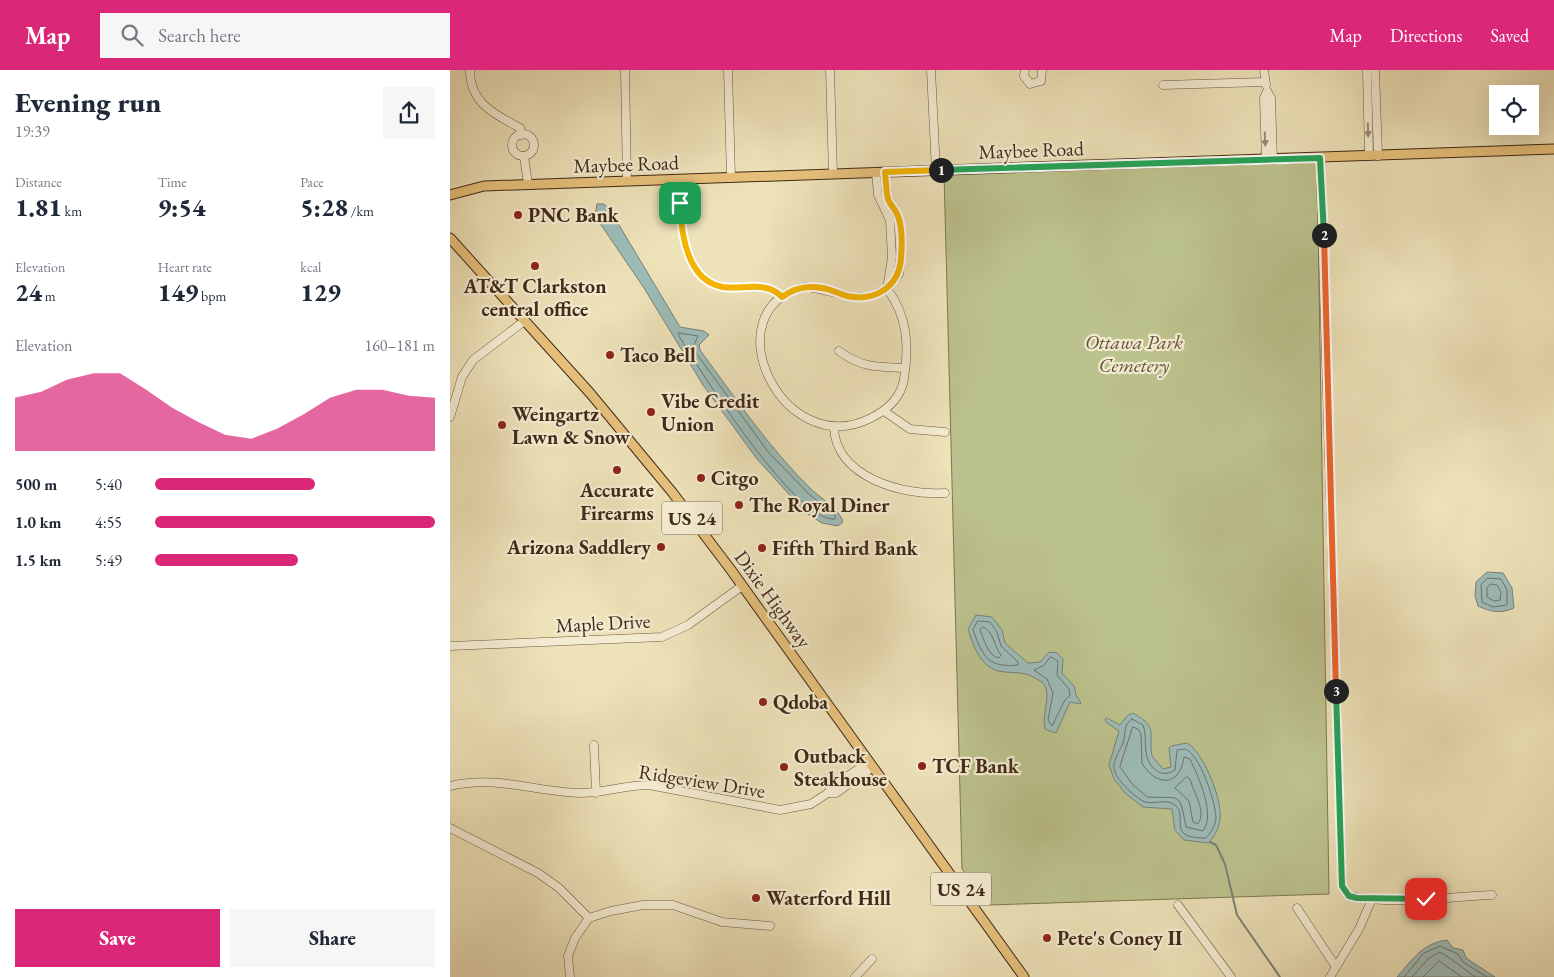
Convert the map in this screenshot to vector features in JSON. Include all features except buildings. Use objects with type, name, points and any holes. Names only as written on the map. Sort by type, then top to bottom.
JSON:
[{"type":"main road","name":"Maybee Road","points":[[450,195],[473,187],[528,184],[1554,149]]},
{"type":"main road","name":"Dixie Highway","points":[[450,238],[523,322],[590,393],[672,492],[1024,977]]},
{"type":"street","points":[[470,70],[471,83],[482,104],[492,113],[520,128],[522,134]]},
{"type":"street","points":[[625,70],[628,181]]},
{"type":"street","points":[[728,70],[731,178]]},
{"type":"street","points":[[830,70],[833,174]]},
{"type":"street","points":[[931,70],[936,171]]},
{"type":"street","points":[[1025,70],[1024,76],[1030,84],[1041,81],[1042,70]]},
{"type":"street","points":[[1264,70],[1264,82],[1271,98],[1268,121],[1269,160]]},
{"type":"street","points":[[1367,70],[1368,102],[1374,156]]},
{"type":"street","points":[[1374,156],[1377,102],[1375,70]]},
{"type":"street","points":[[1163,85],[1264,82]]},
{"type":"street","points":[[1368,102],[1377,102]]},
{"type":"street","points":[[522,134],[530,137],[534,144],[532,152],[524,156],[516,154],[512,146],[514,139],[522,134]]},
{"type":"street","points":[[524,156],[528,184]]},
{"type":"street","points":[[1320,158],[1342,886],[1349,896],[1372,899],[1492,895]]},
{"type":"street","points":[[880,172],[881,203],[890,220],[892,257],[887,289],[904,319],[907,346],[900,393],[884,411],[855,425],[834,426],[814,423],[798,414],[781,399],[774,388],[762,355],[759,335],[766,314],[782,297],[794,290],[805,287],[822,288],[856,297],[866,297],[887,289],[898,274],[901,258],[898,216],[888,199],[880,172]]},
{"type":"street","points":[[881,203],[888,199]]},
{"type":"street","points":[[680,203],[682,234],[691,259],[700,275],[714,284],[723,287],[768,287],[782,297]]},
{"type":"street","points":[[892,257],[901,258]]},
{"type":"street","points":[[450,417],[467,367],[473,360],[523,322]]},
{"type":"street","points":[[838,351],[858,364],[905,368]]},
{"type":"street","points":[[884,411],[910,429],[945,432]]},
{"type":"street","points":[[834,426],[837,447],[842,455],[849,463],[869,477],[910,492],[945,493]]},
{"type":"street","name":"Maple Drive","points":[[450,646],[662,637],[688,625],[742,586]]},
{"type":"street","points":[[594,745],[596,793]]},
{"type":"street","name":"Ridgeview Drive","points":[[450,786],[466,783],[498,782],[571,793],[596,793],[636,785],[649,785],[780,810],[811,804],[828,794],[831,787],[871,764]]},
{"type":"street","points":[[450,828],[538,874],[559,888],[589,918]]},
{"type":"street","points":[[1330,977],[1359,930],[1372,899]]},
{"type":"street","points":[[570,977],[568,964],[571,947],[589,918],[612,910],[673,905],[722,922],[770,926]]},
{"type":"street","points":[[1178,905],[1231,977]]},
{"type":"street","points":[[1297,908],[1336,967]]},
{"type":"street","points":[[855,977],[872,959]]},
{"type":"green space","name":"Ottawa Park Cemetery","points":[[1317,161],[1329,894],[989,905],[962,869],[944,173]]},
{"type":"water","points":[[597,204],[604,204],[610,210],[680,327],[704,331],[709,335],[699,345],[700,350],[753,423],[781,457],[812,490],[838,512],[843,522],[838,526],[822,523],[806,513],[757,459],[703,385],[644,288],[595,216]]},
{"type":"water","points":[[1487,572],[1503,573],[1512,588],[1514,608],[1496,612],[1478,606],[1475,596],[1476,582]]},
{"type":"water","points":[[976,615],[992,617],[1002,630],[1005,643],[1028,663],[1040,662],[1049,652],[1057,653],[1063,659],[1062,673],[1074,686],[1076,695],[1081,703],[1070,702],[1056,733],[1045,729],[1044,717],[1047,695],[1043,683],[1023,673],[993,669],[978,654],[968,629]]},
{"type":"water","points":[[1133,713],[1141,718],[1149,727],[1151,731],[1152,756],[1163,769],[1171,767],[1169,748],[1187,743],[1193,748],[1205,766],[1215,789],[1220,811],[1219,826],[1209,843],[1184,840],[1175,830],[1172,809],[1143,807],[1125,793],[1114,779],[1109,765],[1119,731],[1106,722],[1105,719],[1107,718],[1120,725],[1127,716]]},
{"type":"water","points":[[1447,940],[1453,948],[1463,950],[1466,958],[1495,977],[1397,977],[1425,948]]},
{"type":"waterway","points":[[1210,842],[1216,845],[1225,864],[1237,915],[1280,977]]},
{"type":"place","name":"PNC Bank","points":[[518,215]]},
{"type":"place","name":"AT&T Clarkston central office","points":[[535,266]]},
{"type":"place","name":"Taco Bell","points":[[610,355]]},
{"type":"place","name":"Vibe Credit Union","points":[[651,412]]},
{"type":"place","name":"Weingartz Lawn & Snow","points":[[502,425]]},
{"type":"place","name":"Accurate Firearms","points":[[617,470]]},
{"type":"place","name":"Citgo","points":[[701,478]]},
{"type":"place","name":"The Royal Diner","points":[[739,505]]},
{"type":"place","name":"Arizona Saddlery","points":[[661,547]]},
{"type":"place","name":"Fifth Third Bank","points":[[762,548]]},
{"type":"place","name":"Qdoba","points":[[763,702]]},
{"type":"place","name":"TCF Bank","points":[[922,766]]},
{"type":"place","name":"Outback Steakhouse","points":[[784,767]]},
{"type":"place","name":"Waterford Hill","points":[[756,898]]},
{"type":"place","name":"Pete's Coney II","points":[[1047,938]]},
{"type":"route","points":[[680,203],[682,234],[691,259],[700,275],[714,284],[723,287],[768,287],[776,290],[782,297],[794,290],[805,287],[822,288],[848,296],[866,297],[887,289],[894,282],[898,274],[901,258],[898,216],[888,199],[885,172],[1320,158],[1342,886],[1349,896],[1357,898],[1426,899]]}]
